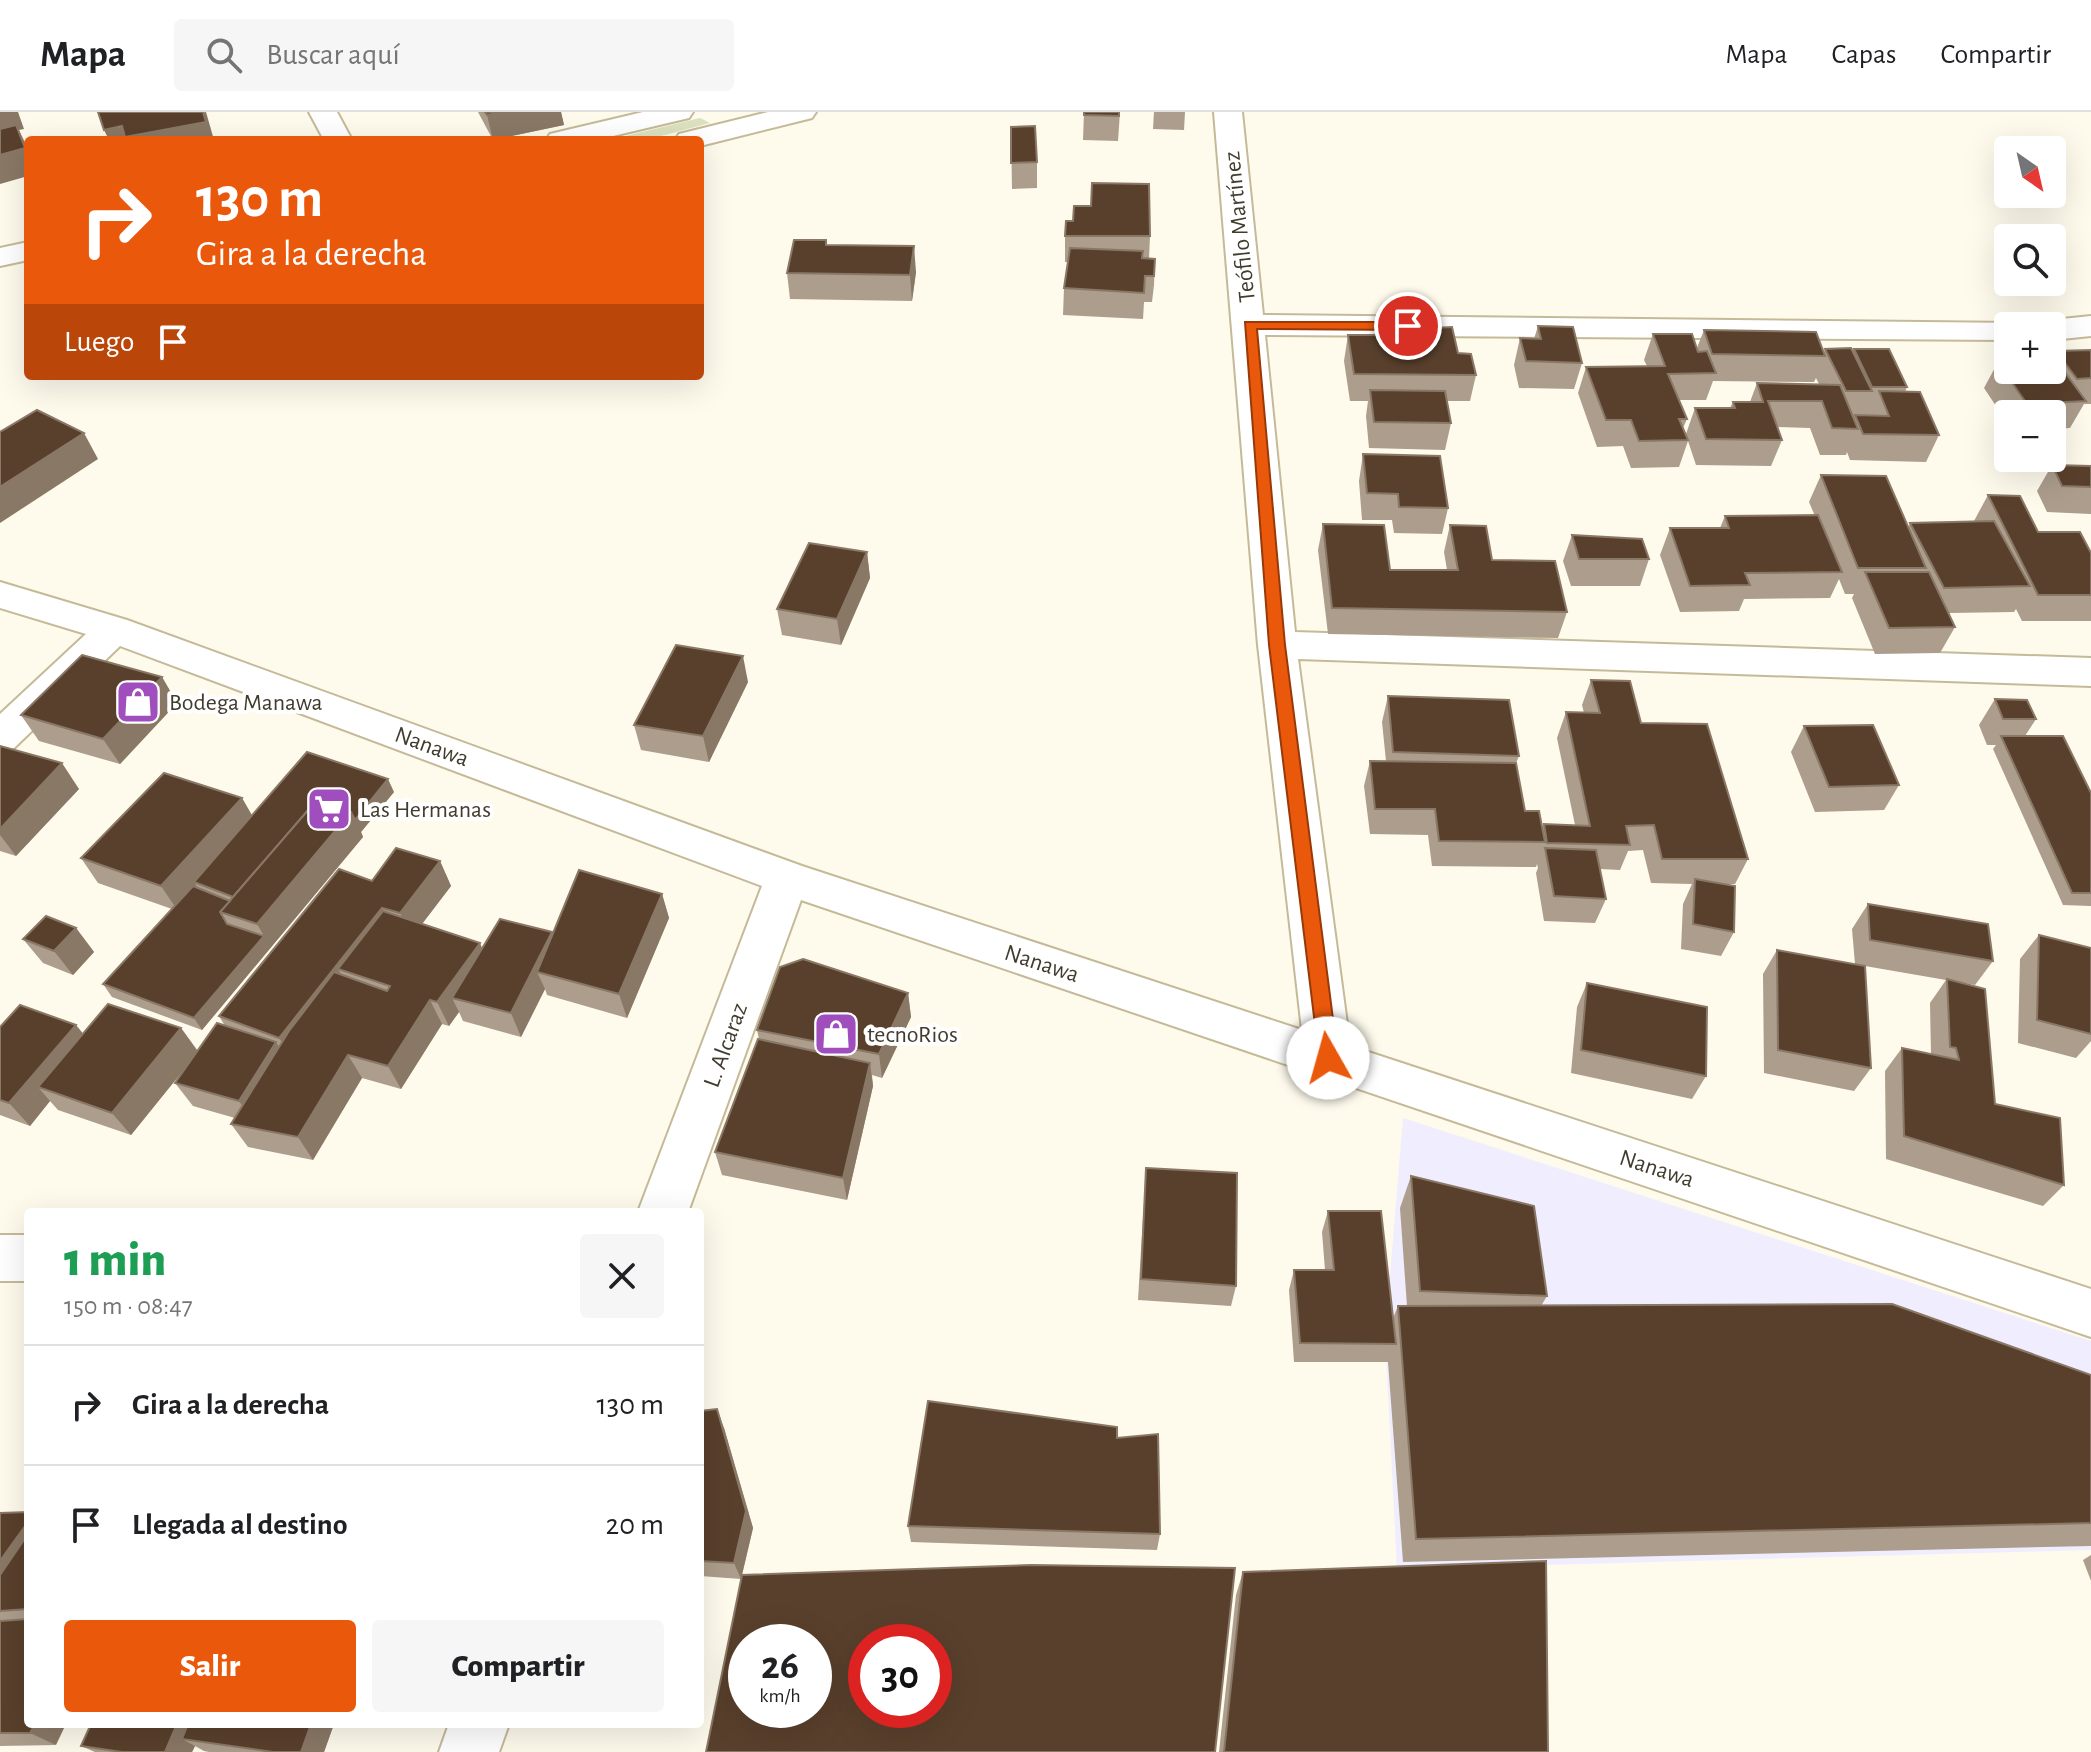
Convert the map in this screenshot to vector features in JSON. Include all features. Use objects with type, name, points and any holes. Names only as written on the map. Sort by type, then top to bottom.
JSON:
[{"type":"street","points":[[323,112],[336,136]]},
{"type":"street","points":[[577,136],[679,112]]},
{"type":"street","points":[[697,136],[726,121],[802,112]]},
{"type":"street","name":"Teófilo Martínez","points":[[1228,112],[1250,325],[1277,645],[1328,1058]]},
{"type":"street","points":[[0,257],[24,252]]},
{"type":"street","points":[[1250,325],[1994,330]]},
{"type":"street","points":[[2066,329],[2091,326]]},
{"type":"street","name":"Nanawa","points":[[0,595],[114,629],[787,878],[2091,1313]]},
{"type":"street","points":[[0,738],[114,629]]},
{"type":"street","points":[[1277,645],[2091,672]]},
{"type":"street","name":"L. Alcaraz","points":[[664,1208],[787,878]]},
{"type":"street","points":[[0,1258],[24,1258]]},
{"type":"street","points":[[469,1752],[478,1728]]},
{"type":"shaded area","points":[[1403,1118],[2091,1341],[2091,1550],[1397,1569],[1385,1335]]},
{"type":"green space","points":[[700,118],[710,123],[661,136],[626,136]]},
{"type":"building","points":[[98,112],[203,112],[206,122],[130,136],[125,136],[122,126],[104,130]]},
{"type":"building","points":[[1084,112],[1119,112],[1119,116],[1084,115]]},
{"type":"building","points":[[16,125],[24,148],[0,155],[0,129]]},
{"type":"building","points":[[1035,126],[1037,162],[1011,163],[1011,127]]},
{"type":"building","points":[[1092,183],[1149,184],[1150,236],[1065,236],[1066,221],[1073,221],[1074,206],[1091,206]]},
{"type":"building","points":[[794,240],[826,240],[826,245],[914,246],[910,275],[787,273]]},
{"type":"building","points":[[1070,248],[1143,251],[1142,258],[1155,259],[1154,276],[1145,276],[1144,293],[1064,288]]},
{"type":"building","points":[[1538,326],[1573,327],[1582,363],[1526,361],[1520,338],[1541,339]]},
{"type":"building","points":[[1452,327],[1458,353],[1471,354],[1476,375],[1354,374],[1348,335],[1435,335],[1433,328]]},
{"type":"building","points":[[1704,330],[1816,332],[1825,356],[1712,354]]},
{"type":"building","points":[[1653,334],[1692,334],[1698,352],[1707,351],[1716,373],[1668,374],[1687,419],[1679,419],[1688,440],[1639,441],[1631,420],[1606,420],[1586,367],[1665,366]]},
{"type":"building","points":[[1851,348],[1872,391],[1846,391],[1825,349]]},
{"type":"building","points":[[1854,349],[1889,349],[1907,387],[1872,387]]},
{"type":"building","points":[[2091,350],[2091,378],[2077,379],[2066,364],[2066,351]]},
{"type":"building","points":[[2066,374],[2086,401],[2066,402],[2024,400],[2013,384],[2066,384]]},
{"type":"building","points":[[1757,383],[1840,385],[1858,429],[1832,428],[1822,401],[1768,401],[1782,440],[1706,439],[1695,408],[1735,408],[1733,402],[1763,402]]},
{"type":"building","points":[[1370,390],[1445,391],[1451,423],[1374,422]]},
{"type":"building","points":[[1879,391],[1920,392],[1939,435],[1863,434],[1855,415],[1889,416]]},
{"type":"building","points":[[37,410],[84,433],[0,487],[0,432]]},
{"type":"building","points":[[1363,454],[1440,456],[1448,508],[1399,507],[1398,494],[1367,493]]},
{"type":"building","points":[[2066,465],[2091,466],[2091,487],[2062,486],[2055,472],[2066,472]]},
{"type":"building","points":[[1821,475],[1886,476],[1926,568],[1858,568]]},
{"type":"building","points":[[1988,495],[2020,496],[2038,532],[2080,532],[2091,553],[2091,595],[2038,595]]},
{"type":"building","points":[[1818,515],[1842,572],[1745,573],[1750,585],[1690,586],[1670,528],[1729,528],[1725,516]]},
{"type":"building","points":[[1994,521],[2030,586],[1944,588],[1910,523]]},
{"type":"building","points":[[1323,524],[1384,525],[1390,570],[1458,570],[1450,525],[1486,526],[1492,560],[1555,561],[1567,612],[1332,608]]},
{"type":"building","points":[[1572,535],[1642,539],[1649,559],[1579,559]]},
{"type":"building","points":[[809,543],[867,552],[837,619],[777,609]]},
{"type":"building","points":[[1865,572],[1929,572],[1955,627],[1889,628]]},
{"type":"building","points":[[676,645],[743,656],[703,736],[634,725]]},
{"type":"building","points":[[82,655],[162,677],[103,739],[21,715]]},
{"type":"building","points":[[1591,680],[1630,681],[1641,723],[1707,724],[1748,859],[1662,859],[1654,825],[1626,826],[1630,845],[1547,843],[1544,824],[1590,826],[1566,712],[1600,713]]},
{"type":"building","points":[[1388,696],[1509,700],[1519,756],[1393,752]]},
{"type":"building","points":[[1995,699],[2027,700],[2036,719],[2003,719]]},
{"type":"building","points":[[1873,725],[1899,785],[1829,787],[1804,726]]},
{"type":"building","points":[[2001,736],[2063,736],[2091,793],[2091,893],[2072,893]]},
{"type":"building","points":[[0,746],[62,763],[0,829]]},
{"type":"building","points":[[307,752],[388,779],[355,820],[351,812],[316,801],[233,897],[194,882]]},
{"type":"building","points":[[1370,761],[1516,763],[1525,811],[1539,811],[1545,842],[1439,841],[1435,809],[1375,809]]},
{"type":"building","points":[[164,773],[242,798],[161,886],[81,858]]},
{"type":"building","points":[[316,801],[351,812],[257,924],[220,912]]},
{"type":"building","points":[[396,848],[440,861],[400,913],[382,908],[279,1038],[219,1016],[339,869],[372,881]]},
{"type":"building","points":[[1545,848],[1596,850],[1606,899],[1554,896]]},
{"type":"building","points":[[579,870],[662,894],[619,994],[537,972]]},
{"type":"building","points":[[1695,879],[1735,886],[1734,932],[1693,924]]},
{"type":"building","points":[[193,886],[230,901],[220,912],[227,924],[264,936],[194,1018],[103,984]]},
{"type":"building","points":[[1868,904],[1988,924],[1993,961],[1870,940]]},
{"type":"building","points":[[383,911],[480,943],[437,1002],[430,1000],[388,1066],[348,1055],[298,1137],[231,1124],[289,1031],[334,972],[387,991],[390,986],[338,969]]},
{"type":"building","points":[[46,916],[76,928],[54,951],[23,939]]},
{"type":"building","points":[[500,919],[552,932],[511,1013],[452,998]]},
{"type":"building","points":[[2039,935],[2091,948],[2091,1034],[2037,1020]]},
{"type":"building","points":[[1777,950],[1865,966],[1871,1068],[1778,1050]]},
{"type":"building","points":[[803,959],[908,993],[879,1054],[757,1030],[780,967]]},
{"type":"building","points":[[1947,979],[1985,989],[1995,1104],[2060,1118],[2064,1185],[1904,1136],[1902,1048],[1959,1060],[1956,1048],[1950,1047]]},
{"type":"building","points":[[1587,983],[1707,1007],[1706,1076],[1581,1050]]},
{"type":"building","points":[[108,1004],[181,1028],[112,1113],[38,1087]]},
{"type":"building","points":[[20,1005],[76,1025],[9,1103],[0,1100],[0,1027]]},
{"type":"building","points":[[217,1023],[276,1042],[239,1101],[175,1083]]},
{"type":"building","points":[[758,1039],[870,1063],[843,1178],[715,1152]]},
{"type":"building","points":[[1146,1168],[1237,1173],[1236,1286],[1141,1279]]},
{"type":"building","points":[[1411,1176],[1534,1206],[1547,1296],[1420,1291]]},
{"type":"building","points":[[1328,1211],[1381,1211],[1396,1344],[1300,1343],[1294,1270],[1334,1270]]},
{"type":"building","points":[[1892,1304],[2091,1375],[2091,1523],[1416,1539],[1398,1306]]},
{"type":"building","points":[[928,1401],[1117,1427],[1117,1438],[1158,1434],[1160,1534],[908,1526]]},
{"type":"building","points":[[717,1409],[746,1511],[734,1563],[704,1561],[704,1411]]},
{"type":"building","points":[[24,1512],[24,1528],[0,1561],[0,1513]]},
{"type":"building","points":[[24,1540],[24,1609],[0,1611],[0,1575]]},
{"type":"building","points":[[1546,1561],[1548,1752],[1224,1752],[1243,1572]]},
{"type":"building","points":[[1031,1565],[1235,1568],[1215,1752],[706,1752],[728,1644],[728,1728],[832,1728],[832,1624],[732,1624],[742,1575]]},
{"type":"building","points":[[24,1619],[24,1728],[33,1728],[30,1733],[0,1733],[0,1621]]},
{"type":"building","points":[[89,1728],[175,1728],[165,1752],[122,1752],[81,1746]]},
{"type":"building","points":[[186,1728],[310,1728],[301,1752],[273,1752],[182,1739]]},
{"type":"place","name":"Bodega Manawa","points":[[138,702]]},
{"type":"place","name":"Las Hermanas","points":[[329,809]]},
{"type":"place","name":"tecnoRios","points":[[836,1034]]},
{"type":"route","points":[[1328,1058],[1277,645],[1250,325],[1408,326]]}]
